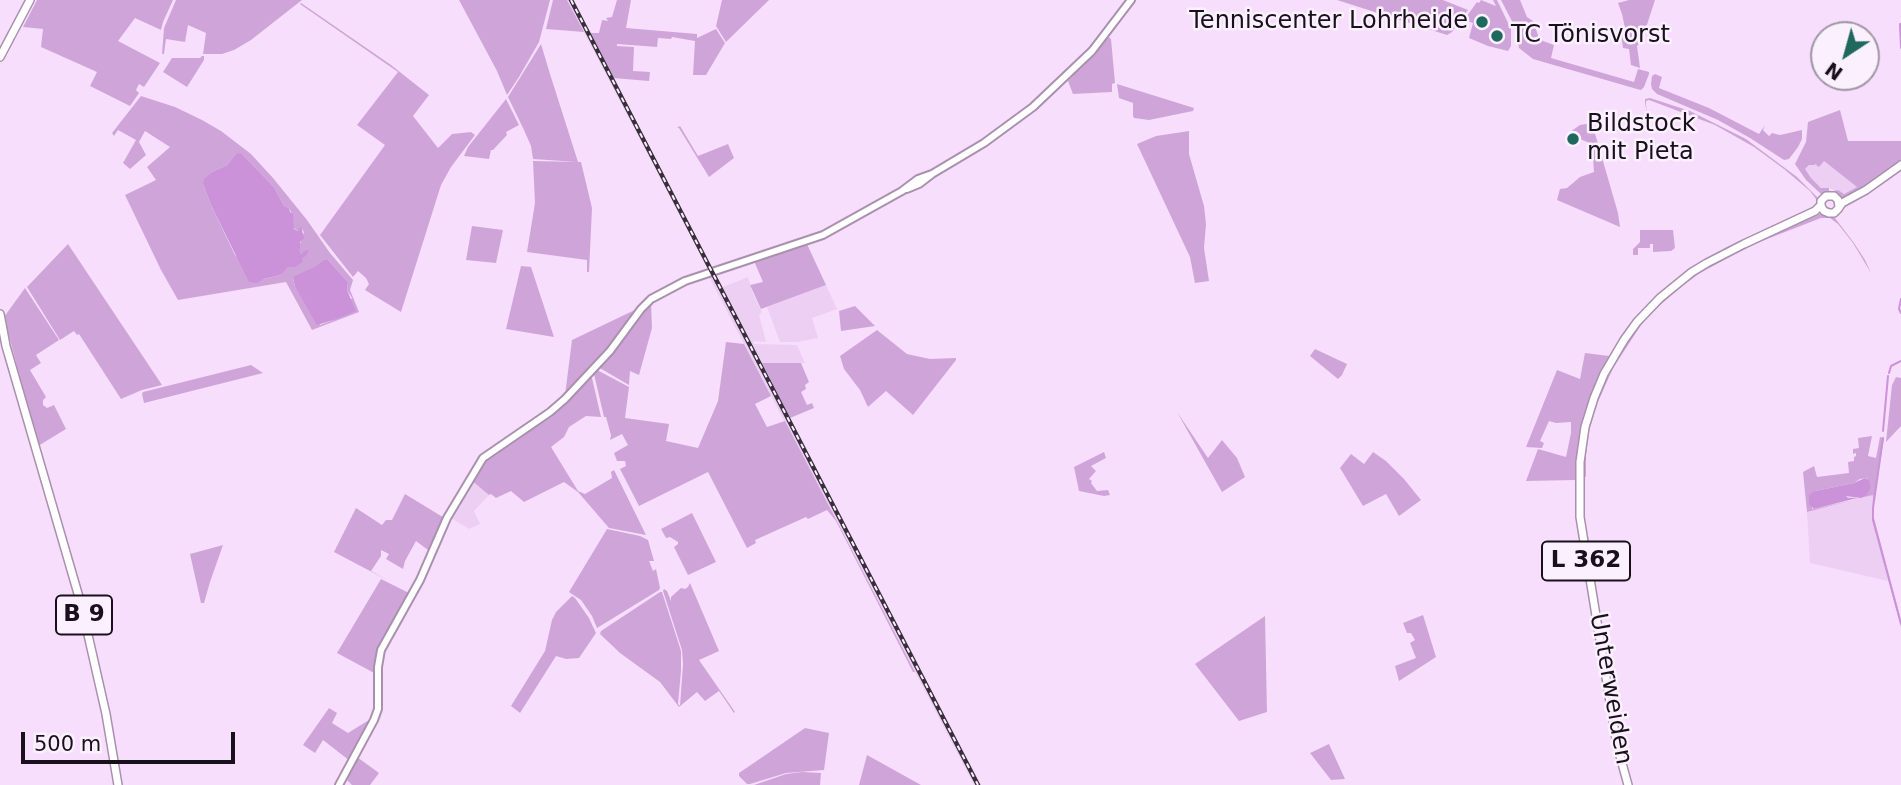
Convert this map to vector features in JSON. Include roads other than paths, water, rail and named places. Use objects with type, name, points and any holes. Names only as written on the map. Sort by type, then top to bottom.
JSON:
[{"type":"main road","points":[[0,57],[30,0]]},
{"type":"main road","points":[[339,785],[378,709],[378,667],[381,650],[420,580],[447,518],[479,463],[490,452],[565,399],[610,351],[648,301],[678,284],[823,235],[984,143],[1032,107],[1092,51],[1131,0]]},
{"type":"main road","points":[[1839,203],[1834,196],[1826,195],[1821,205],[1826,213],[1834,212],[1842,200],[1872,185],[1901,165]]},
{"type":"main road","name":"L 362","points":[[1774,230],[1817,211],[1821,205]]},
{"type":"main road","name":"L 362","points":[[1774,230],[1819,213],[1826,213]]},
{"type":"main road","name":"Unterweiden","points":[[1628,785],[1617,745],[1581,530],[1579,475],[1585,427],[1594,398],[1612,360],[1637,322],[1660,298],[1707,263],[1774,230]]},
{"type":"main road","name":"B 9","points":[[0,314],[6,346],[81,604],[107,714],[118,785]]},
{"type":"waterway","points":[[1900,24],[1901,48]]},
{"type":"waterway","points":[[1901,299],[1901,313]]},
{"type":"waterway","points":[[1889,373],[1891,366],[1901,361]]},
{"type":"waterway","points":[[1883,431],[1888,376]]},
{"type":"waterway","points":[[1883,438],[1873,520],[1901,624]]},
{"type":"railway","points":[[571,0],[978,785]]},
{"type":"place","name":"Tenniscenter Lohrheide","points":[[1482,22]]},
{"type":"place","name":"TC Tönisvorst","points":[[1497,36]]},
{"type":"place","name":"Bildstock mit Pieta","points":[[1573,139]]}]
